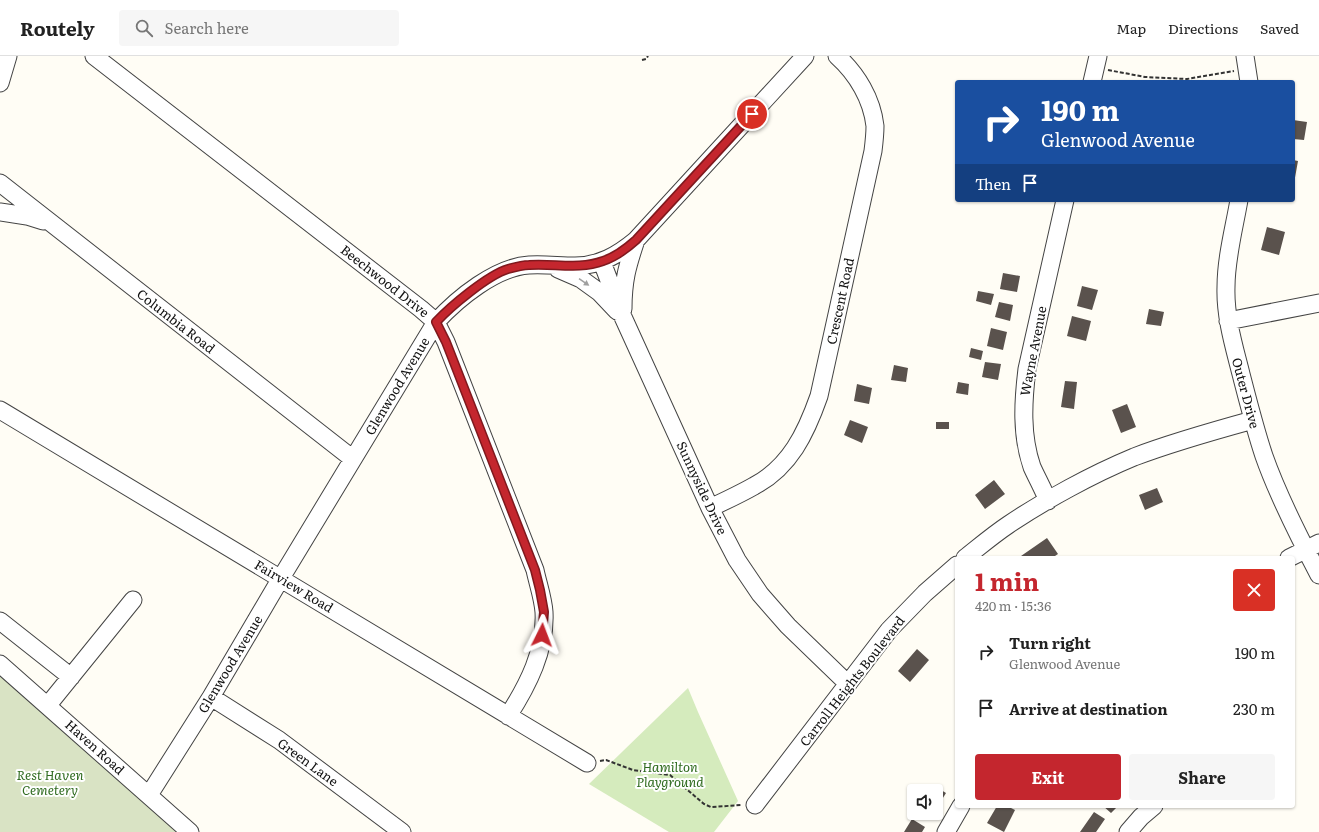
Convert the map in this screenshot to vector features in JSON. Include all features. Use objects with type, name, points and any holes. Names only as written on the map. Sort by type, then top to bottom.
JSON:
[{"type":"street","points":[[0,83],[8,56]]},
{"type":"street","name":"Beechwood Drive","points":[[94,56],[415,304],[436,322],[449,349],[532,562],[540,590],[544,612],[539,654],[521,695],[508,716]]},
{"type":"street","name":"Glenwood Avenue","points":[[149,795],[211,697],[281,578],[436,322],[449,308],[488,280],[506,270],[528,265],[577,266],[602,262],[621,253],[636,240],[805,56]]},
{"type":"street","name":"Crescent Road","points":[[710,508],[755,486],[776,471],[797,447],[809,424],[819,396],[873,151],[875,126],[869,101],[860,81],[838,56]]},
{"type":"street","name":"Columbia Road","points":[[0,183],[354,459]]},
{"type":"street","name":"Wayne Avenue","points":[[1048,501],[1032,467],[1026,443],[1024,397],[1027,369],[1065,202]]},
{"type":"street","name":"Outer Drive","points":[[1239,202],[1228,263],[1226,288],[1228,321],[1232,340],[1253,420],[1265,457],[1274,481],[1312,546],[1319,575]]},
{"type":"street","points":[[0,212],[27,216],[49,222]]},
{"type":"street","points":[[623,317],[624,281],[626,269],[636,240]]},
{"type":"street","name":"Sunnyside Drive","points":[[602,262],[623,317],[710,508],[737,560],[760,594],[788,626],[848,684]]},
{"type":"street","points":[[549,265],[581,279],[599,292],[623,317]]},
{"type":"street","points":[[1228,321],[1319,303]]},
{"type":"street","name":"Fairview Road","points":[[0,410],[587,763]]},
{"type":"street","points":[[968,556],[1008,525],[1048,501],[1133,458],[1170,444],[1253,420]]},
{"type":"street","points":[[1293,556],[1312,546]]},
{"type":"street","name":"Carroll Heights Boulevard","points":[[755,805],[889,630],[955,567]]},
{"type":"street","points":[[48,705],[133,600]]},
{"type":"street","points":[[0,621],[71,677]]},
{"type":"street","name":"Haven Road","points":[[0,664],[190,832]]},
{"type":"street","name":"Green Lane","points":[[211,697],[279,740],[402,832]]},
{"type":"street","points":[[946,832],[960,808]]},
{"type":"street","points":[[1128,832],[1152,808]]},
{"type":"path","points":[[642,60],[646,59],[648,56]]},
{"type":"path","points":[[1095,68],[1145,77],[1187,79],[1247,69]]},
{"type":"path","points":[[587,763],[606,760],[632,770],[670,775],[704,804],[711,807],[755,805]]},
{"type":"green space","name":"Rest Haven Cemetery","points":[[0,673],[180,832],[0,832]]},
{"type":"green space","name":"Hamilton Playground","points":[[688,688],[738,801],[714,832],[669,832],[589,784]]},
{"type":"building","points":[[1295,120],[1307,122],[1304,140],[1295,139]]},
{"type":"building","points":[[1295,160],[1298,161],[1295,178]]},
{"type":"building","points":[[1267,227],[1285,232],[1279,255],[1261,250]]},
{"type":"building","points":[[1003,273],[1020,276],[1017,292],[1000,289]]},
{"type":"building","points":[[1082,286],[1098,290],[1092,310],[1077,306]]},
{"type":"building","points":[[978,291],[994,294],[991,305],[976,301]]},
{"type":"building","points":[[999,302],[1013,305],[1010,321],[995,317]]},
{"type":"building","points":[[1149,309],[1164,312],[1161,326],[1146,324]]},
{"type":"building","points":[[1072,316],[1091,321],[1086,341],[1067,336]]},
{"type":"building","points":[[991,328],[1007,332],[1003,350],[987,346]]},
{"type":"building","points":[[971,348],[983,351],[981,360],[969,357]]},
{"type":"building","points":[[985,362],[1001,364],[998,380],[982,377]]},
{"type":"building","points":[[894,365],[908,368],[906,382],[891,380]]},
{"type":"building","points":[[1065,381],[1077,382],[1074,409],[1061,407]]},
{"type":"building","points":[[958,382],[969,384],[968,395],[956,393]]},
{"type":"building","points":[[857,384],[872,388],[869,404],[854,401]]},
{"type":"building","points":[[1127,404],[1136,427],[1121,433],[1112,410]]},
{"type":"building","points":[[850,420],[868,427],[862,443],[844,435]]},
{"type":"building","points":[[936,422],[949,422],[949,429],[936,429]]},
{"type":"building","points":[[994,480],[1005,494],[985,509],[975,495]]},
{"type":"building","points":[[1157,488],[1163,502],[1145,510],[1139,495]]},
{"type":"building","points":[[1047,538],[1058,554],[1055,556],[1021,556]]},
{"type":"building","points":[[917,649],[929,660],[910,682],[898,671]]},
{"type":"building","points":[[996,808],[1011,808],[1015,810],[1004,832],[987,823]]},
{"type":"building","points":[[1105,808],[1116,808],[1111,813]]},
{"type":"building","points":[[1094,812],[1105,819],[1096,832],[1080,832]]},
{"type":"building","points":[[911,820],[925,827],[922,832],[904,832]]},
{"type":"route","points":[[542,635],[544,612],[535,570],[446,342],[436,322],[449,308],[488,280],[506,270],[528,265],[577,266],[602,262],[621,253],[636,240],[752,114]]}]
